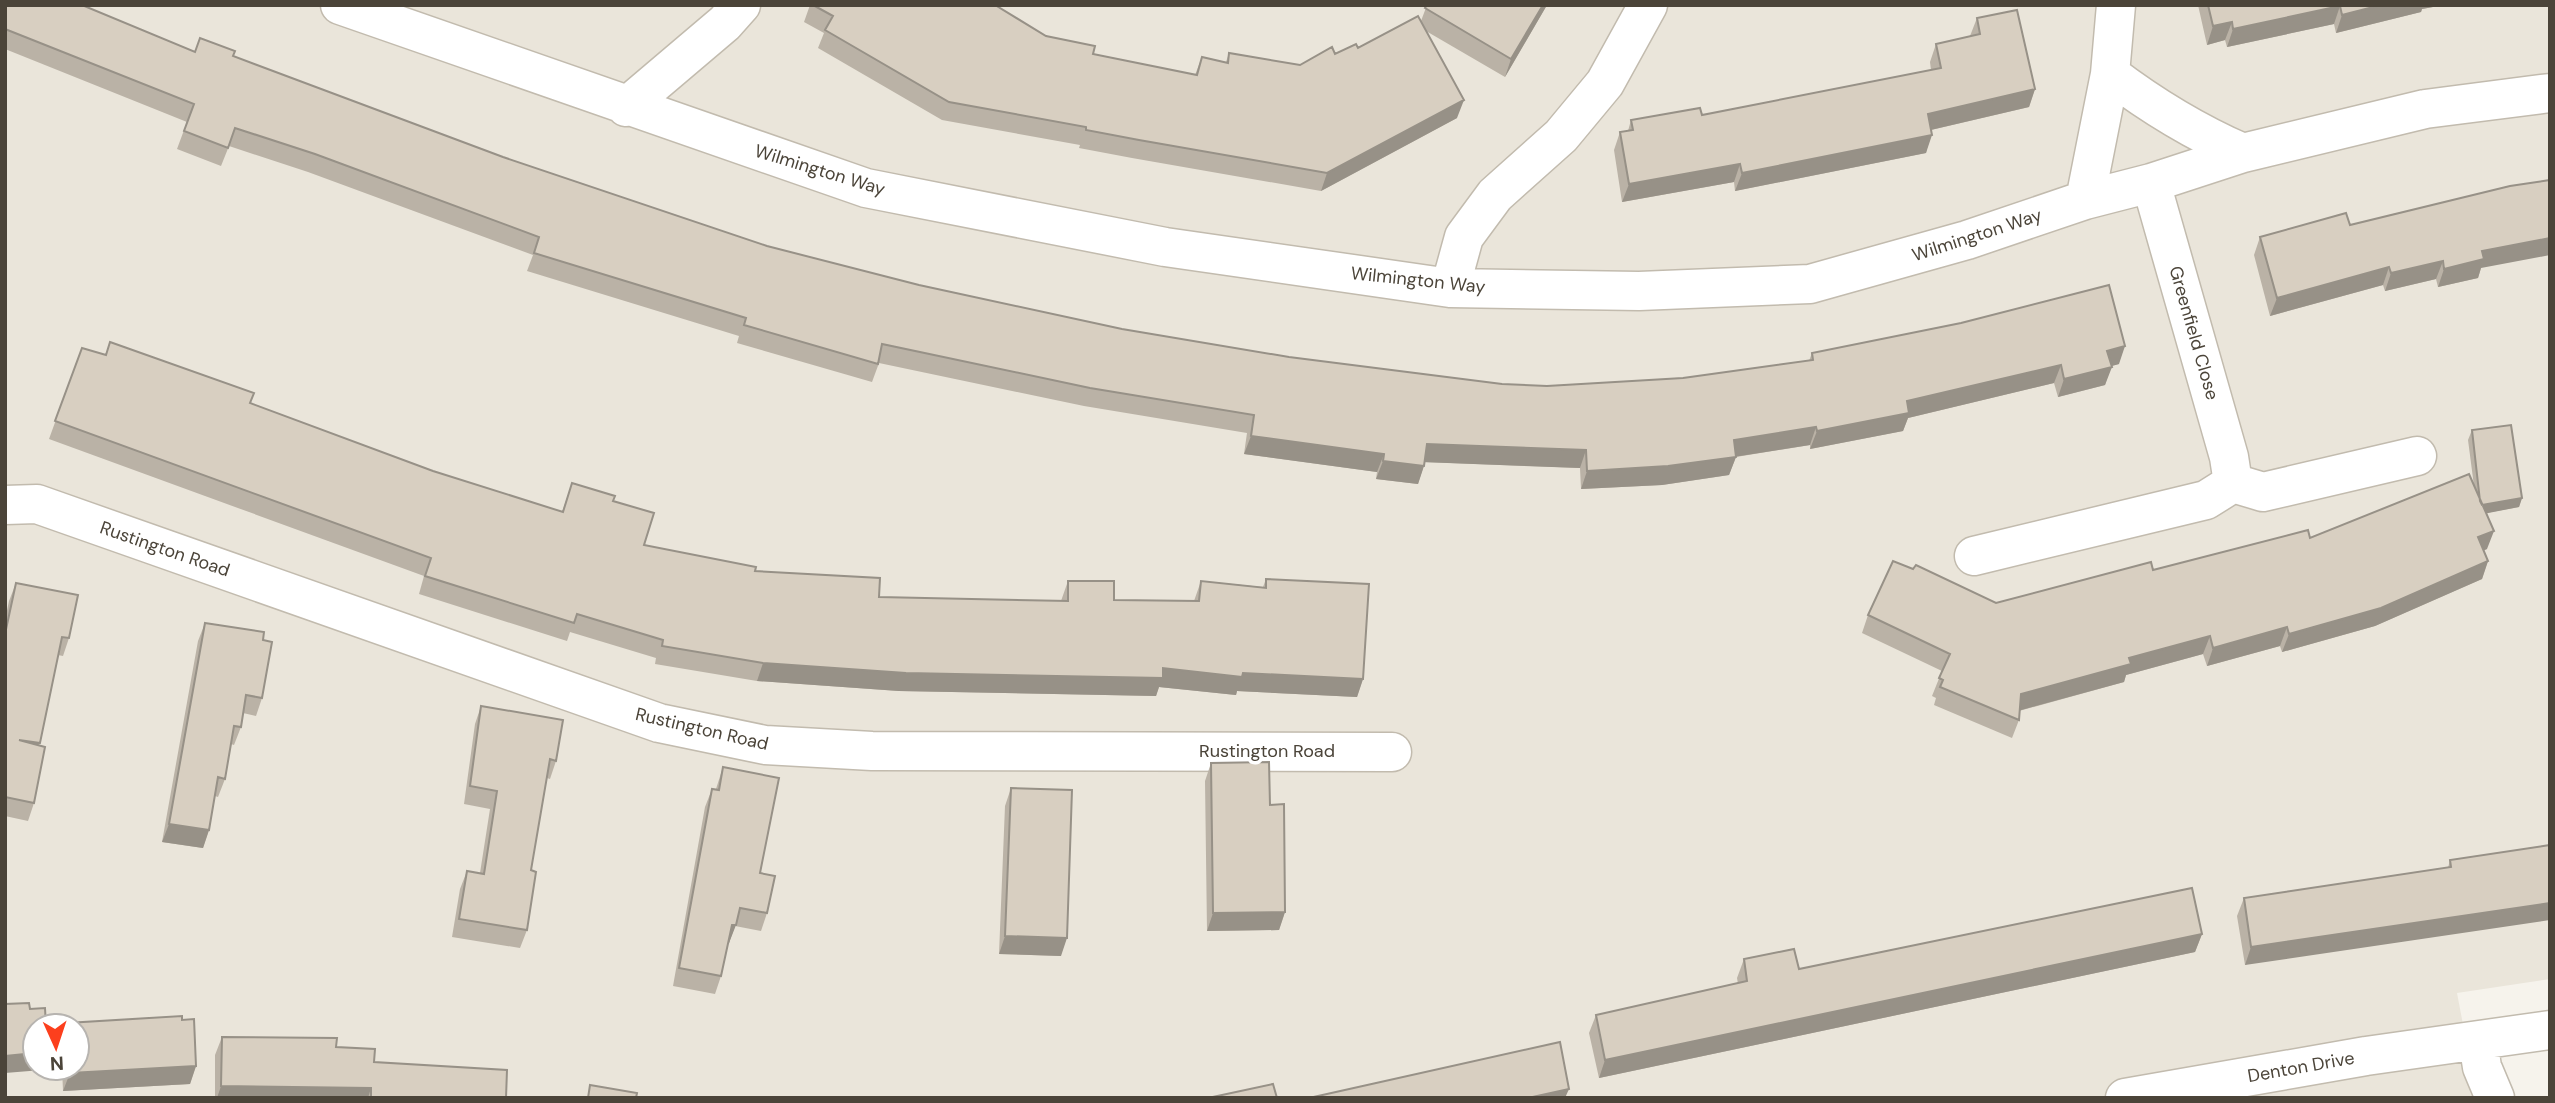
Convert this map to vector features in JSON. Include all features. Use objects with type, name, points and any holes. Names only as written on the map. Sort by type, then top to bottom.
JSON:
[{"type":"street","name":"Wilmington Way","points":[[340,5],[626,107],[866,188],[1165,247],[1450,288],[1639,291],[1810,284],[1966,240],[2085,200],[2151,183],[2243,153],[2426,109],[2550,93]]},
{"type":"street","points":[[626,107],[725,23],[741,5]]},
{"type":"street","points":[[1450,288],[1464,237],[1495,195],[1561,136],[1605,83],[1647,5]]},
{"type":"street","points":[[2085,200],[2110,74],[2116,5]]},
{"type":"street","points":[[2110,74],[2153,107],[2201,134],[2243,153]]},
{"type":"street","name":"Greenfield Close","points":[[2151,183],[2230,457],[2234,483]]},
{"type":"street","points":[[1974,556],[2206,500],[2234,483],[2263,492],[2417,456]]},
{"type":"street","name":"Rustington Road","points":[[5,505],[37,504],[659,723],[765,745],[886,751],[1392,752]]},
{"type":"street","name":"Denton Drive","points":[[2125,1098],[2550,1031]]},
{"type":"street","points":[[2478,1041],[2482,1068],[2495,1098]]},
{"type":"shaded area","points":[[5,5],[2550,5],[2550,979],[2457,993],[2477,1098],[5,1098]]},
{"type":"building","points":[[5,5],[82,5],[195,52],[200,38],[235,51],[233,56],[503,157],[767,246],[919,285],[1122,329],[1289,357],[1502,384],[1547,386],[1683,378],[1813,360],[1812,353],[1961,323],[2109,285],[2125,346],[2107,351],[2112,367],[2064,379],[2061,365],[1907,401],[1909,413],[1817,431],[1816,427],[1734,440],[1736,457],[1668,466],[1587,471],[1586,450],[1427,444],[1424,466],[1383,461],[1384,454],[1251,436],[1254,415],[1090,388],[882,344],[878,364],[744,325],[746,318],[534,253],[539,237],[315,154],[235,128],[228,148],[184,131],[194,104],[5,29]]},
{"type":"building","points":[[813,5],[995,5],[1046,36],[1095,46],[1093,54],[1197,75],[1202,57],[1228,63],[1229,53],[1300,65],[1332,47],[1335,54],[1356,44],[1358,48],[1418,16],[1464,100],[1327,173],[1139,140],[1086,130],[1086,127],[949,102],[825,30],[833,16]]},
{"type":"building","points":[[1427,5],[1543,5],[1511,59],[1425,8]]},
{"type":"building","points":[[2208,5],[2381,5],[2342,15],[2340,6],[2233,29],[2232,22],[2213,26]]},
{"type":"building","points":[[2017,10],[2035,89],[1928,114],[1932,135],[1742,173],[1740,164],[1629,184],[1620,132],[1633,130],[1631,120],[1700,108],[1702,115],[1941,68],[1936,44],[1980,34],[1977,18]]},
{"type":"building","points":[[2550,180],[2550,238],[2482,251],[2484,259],[2444,269],[2443,261],[2391,273],[2389,267],[2277,298],[2260,237],[2346,213],[2350,225],[2510,186]]},
{"type":"building","points":[[110,342],[254,393],[250,403],[433,471],[563,512],[572,483],[615,496],[613,501],[654,513],[644,545],[756,567],[755,571],[880,578],[879,597],[1068,601],[1068,581],[1114,581],[1114,600],[1199,601],[1201,581],[1266,588],[1266,579],[1369,584],[1363,679],[1243,673],[1242,677],[1163,668],[1163,678],[906,673],[763,663],[662,646],[663,640],[577,614],[574,623],[425,576],[431,558],[55,421],[82,348],[106,355]]},
{"type":"building","points":[[2511,425],[2522,498],[2482,505],[2472,430]]},
{"type":"building","points":[[2469,474],[2494,531],[2478,537],[2488,561],[2381,608],[2289,634],[2287,627],[2213,648],[2210,636],[2129,658],[2131,664],[2021,694],[2019,720],[1940,687],[1943,680],[1939,678],[1950,654],[1868,615],[1893,561],[1913,569],[1916,565],[1996,603],[2151,562],[2153,570],[2308,530],[2310,538]]},
{"type":"building","points":[[16,583],[78,595],[69,638],[62,637],[40,743],[19,740],[45,747],[34,803],[5,797],[5,634]]},
{"type":"building","points":[[205,623],[264,632],[263,640],[272,642],[262,698],[246,695],[241,727],[234,726],[225,779],[218,777],[209,830],[169,824]]},
{"type":"building","points":[[481,706],[563,720],[556,761],[550,759],[531,870],[536,872],[527,930],[459,919],[467,871],[484,874],[497,791],[470,786]]},
{"type":"building","points":[[1269,762],[1270,805],[1284,804],[1285,912],[1213,913],[1211,763]]},
{"type":"building","points":[[723,767],[779,778],[760,873],[775,876],[767,913],[740,908],[736,925],[732,925],[721,976],[679,968],[712,789],[719,790]]},
{"type":"building","points":[[1011,788],[1072,790],[1067,938],[1005,936]]},
{"type":"building","points":[[2550,845],[2550,903],[2251,947],[2244,898],[2451,867],[2450,860]]},
{"type":"building","points":[[2192,888],[2202,934],[1605,1060],[1596,1015],[1747,981],[1744,959],[1794,949],[1799,969]]},
{"type":"building","points":[[29,1003],[30,1009],[45,1008],[45,1012],[21,1012],[21,1054],[5,1056],[5,1004]]},
{"type":"building","points":[[182,1016],[182,1020],[194,1019],[196,1066],[91,1072],[91,1022]]},
{"type":"building","points":[[222,1037],[337,1038],[336,1047],[375,1049],[374,1062],[507,1070],[506,1098],[371,1098],[371,1088],[221,1086]]},
{"type":"building","points":[[1560,1042],[1569,1089],[1528,1098],[1309,1098]]},
{"type":"building","points":[[1273,1084],[1277,1098],[1208,1098]]},
{"type":"building","points":[[590,1085],[637,1093],[636,1098],[588,1098]]}]
